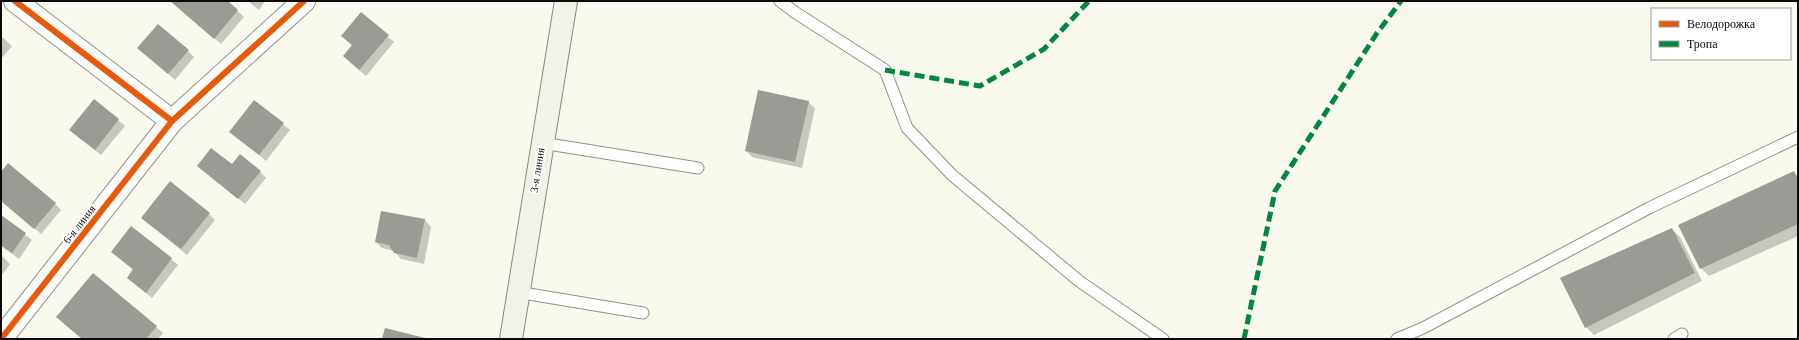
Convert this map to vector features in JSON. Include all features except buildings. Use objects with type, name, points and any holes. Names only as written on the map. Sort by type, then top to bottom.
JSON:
[{"type":"main road","name":"3-я линия","points":[[511,339],[517,292],[566,1]]},
{"type":"street","points":[[15,1],[172,121]]},
{"type":"street","name":"6-я линия","points":[[1,339],[172,121],[304,1]]},
{"type":"lane","points":[[780,1],[796,13],[885,70],[907,128],[952,175],[1079,282],[1163,339]]},
{"type":"lane","points":[[1397,339],[1424,328],[1649,208],[1798,137]]},
{"type":"lane","points":[[542,142],[698,168]]},
{"type":"lane","points":[[517,292],[643,313]]},
{"type":"marked path","points":[[885,70],[980,86],[1044,49],[1089,1]]},
{"type":"marked path","points":[[1244,339],[1275,191],[1377,33],[1401,1]]},
{"type":"cycle path","points":[[15,1],[172,121]]},
{"type":"cycle path","points":[[1,339],[172,121],[304,1]]}]
